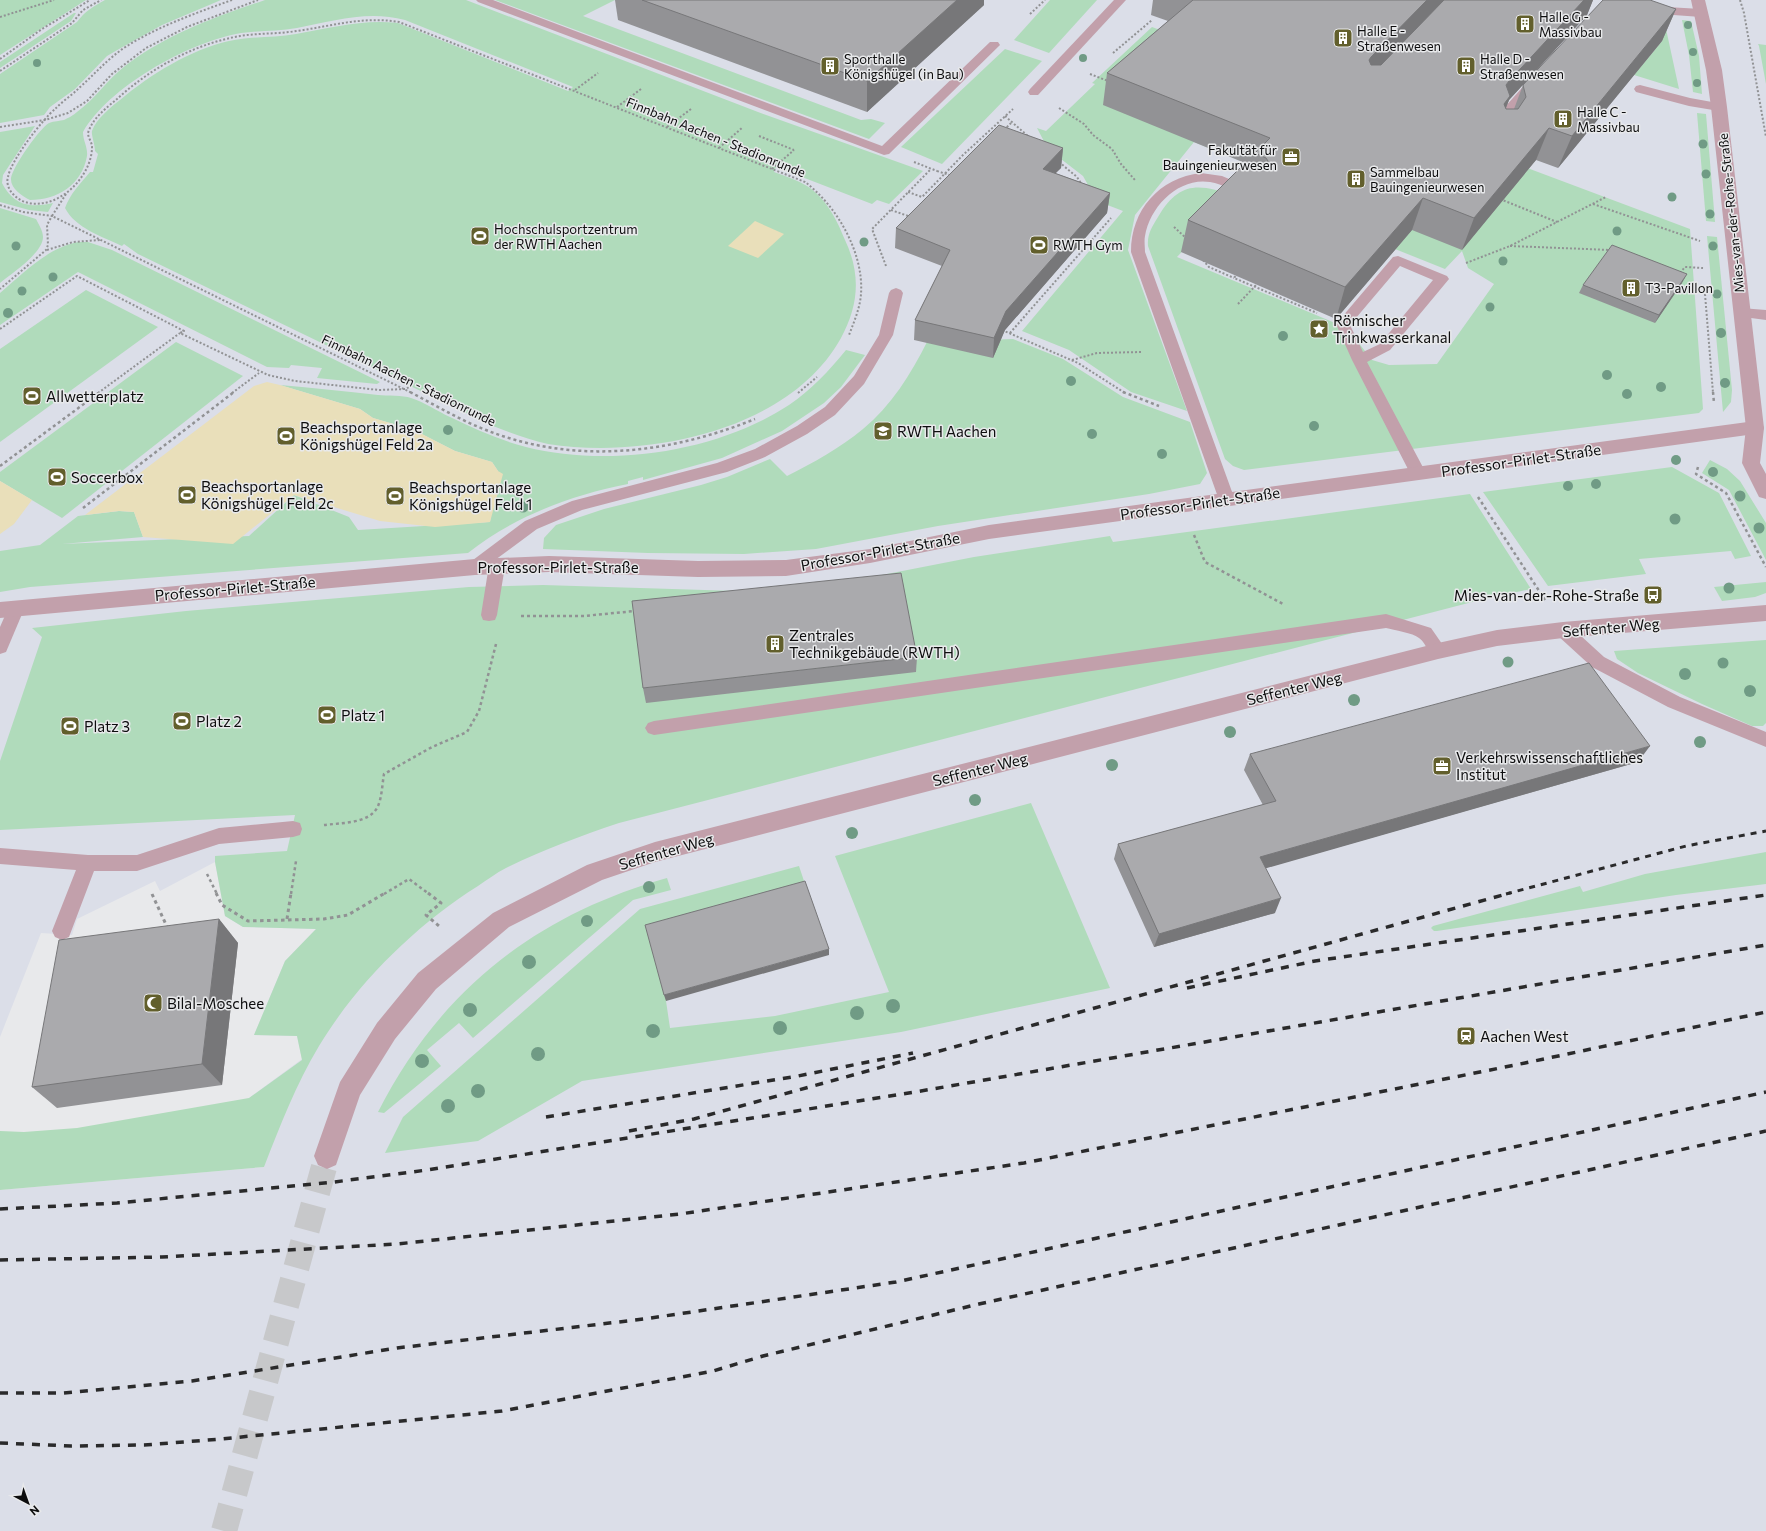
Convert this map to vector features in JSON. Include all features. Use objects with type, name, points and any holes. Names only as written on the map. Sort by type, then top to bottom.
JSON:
[{"type":"street","name":"Mies-van-der-Rohe-Straße","points":[[1700,6],[1714,70],[1741,313],[1760,433],[1751,463],[1766,492]]},
{"type":"street","name":"Professor-Pirlet-Straße","points":[[9,608],[475,567],[549,564],[698,569],[786,568],[870,556],[989,532],[1418,473],[1760,433]]},
{"type":"street","name":"Seffenter Weg","points":[[327,1156],[349,1090],[386,1031],[427,981],[501,920],[595,872],[655,852],[1438,651],[1497,638],[1563,630],[1766,613]]},
{"type":"lane","points":[[482,0],[884,151],[994,45]]},
{"type":"lane","points":[[1034,92],[1120,0]]},
{"type":"lane","points":[[1635,10],[1700,6]]},
{"type":"lane","points":[[1499,137],[1506,128],[1502,117],[1539,77]]},
{"type":"lane","points":[[1640,89],[1689,102],[1719,107]]},
{"type":"lane","points":[[1227,500],[1198,423],[1138,252],[1138,236],[1147,212],[1155,201],[1169,188],[1181,181],[1196,177],[1213,178],[1252,194]]},
{"type":"lane","points":[[1359,360],[1385,348],[1442,278],[1398,260],[1343,324],[1359,360],[1418,473]]},
{"type":"lane","points":[[475,567],[531,525],[578,505],[721,468],[760,453],[802,430],[830,411],[859,380],[886,335],[896,293]]},
{"type":"lane","points":[[1741,313],[1766,315]]},
{"type":"lane","points":[[489,615],[497,566]]},
{"type":"lane","points":[[0,647],[9,608]]},
{"type":"lane","points":[[654,728],[1386,621],[1425,633],[1438,651]]},
{"type":"lane","points":[[1563,630],[1598,662],[1674,702],[1766,740]]},
{"type":"lane","points":[[0,856],[88,863],[137,863],[219,836],[292,829]]},
{"type":"lane","points":[[62,931],[88,863]]},
{"type":"path","points":[[0,18],[54,0]]},
{"type":"path","points":[[0,59],[42,29],[90,0]]},
{"type":"path","points":[[0,71],[72,23],[83,10],[101,0]]},
{"type":"path","points":[[66,194],[55,200],[43,203],[31,203],[22,201],[15,196],[7,182],[8,174],[16,158],[55,108],[84,86],[95,72],[115,55],[137,41],[181,19],[232,0]]},
{"type":"path","points":[[0,127],[62,115],[87,101],[116,69],[146,48],[183,29],[258,0]]},
{"type":"path","points":[[1030,14],[1045,0]]},
{"type":"path","points":[[1740,0],[1744,13],[1766,137]]},
{"type":"path","name":"Finnbahn Aachen - Stadionrunde","points":[[760,417],[710,436],[666,446],[634,451],[573,450],[540,445],[486,430],[52,216],[66,194],[85,172],[89,162],[92,146],[87,133],[88,129],[105,110],[131,88],[177,58],[203,46],[238,36],[287,32],[350,20],[386,19],[399,22],[805,182],[820,193],[838,219],[853,247],[859,264],[861,293],[857,311],[848,335]]},
{"type":"path","points":[[575,91],[602,70]]},
{"type":"path","points":[[1088,73],[1110,82]]},
{"type":"path","points":[[617,107],[644,87]]},
{"type":"path","points":[[908,192],[922,197],[1005,116],[1034,92],[1084,124],[1093,135],[1112,149],[1121,164],[1190,242]]},
{"type":"path","points":[[667,127],[695,105]]},
{"type":"path","points":[[1005,116],[1033,140]]},
{"type":"path","points":[[1002,133],[1012,122]]},
{"type":"path","points":[[719,148],[746,125]]},
{"type":"path","points":[[772,169],[799,146]]},
{"type":"path","points":[[1054,158],[1077,177],[1084,188]]},
{"type":"path","points":[[896,293],[872,229],[931,169]]},
{"type":"path","points":[[937,171],[956,178]]},
{"type":"path","points":[[1073,182],[1077,177]]},
{"type":"path","points":[[937,182],[942,184]]},
{"type":"path","points":[[1495,197],[1557,222]]},
{"type":"path","points":[[1442,278],[1466,262],[1510,246],[1606,197]]},
{"type":"path","points":[[1593,204],[1700,241]]},
{"type":"path","points":[[0,205],[22,212],[52,216],[47,225],[48,245],[46,250]]},
{"type":"path","points":[[890,210],[916,219]]},
{"type":"path","points":[[1010,333],[1116,212]]},
{"type":"path","points":[[0,289],[46,250],[74,241],[87,239],[101,240]]},
{"type":"path","points":[[1510,246],[1608,249],[1615,251]]},
{"type":"path","points":[[1200,255],[1209,267],[1343,324]]},
{"type":"path","points":[[1677,276],[1685,267],[1703,268]]},
{"type":"path","points":[[1234,278],[1239,272]]},
{"type":"path","points":[[0,329],[77,276],[184,330],[0,466]]},
{"type":"path","points":[[1238,304],[1261,279]]},
{"type":"path","points":[[1280,298],[1285,292]]},
{"type":"path","points":[[996,328],[1072,360],[1124,393],[1171,409],[1198,423]]},
{"type":"path","points":[[180,333],[259,373],[295,381],[379,390],[405,389],[412,386]]},
{"type":"path","points":[[1072,360],[1080,356],[1103,353],[1136,352],[1171,346]]},
{"type":"path","points":[[83,508],[259,373]]},
{"type":"path","points":[[797,394],[820,374]]},
{"type":"path","points":[[1477,495],[1544,598]]},
{"type":"path","points":[[1205,562],[1329,629]]},
{"type":"path","points":[[292,829],[366,818],[373,814],[377,808],[384,774],[432,747],[467,732],[479,711],[496,644],[489,615],[584,616],[639,611]]},
{"type":"path","points":[[287,919],[296,856]]},
{"type":"path","points":[[205,869],[222,905],[248,921],[324,919],[348,915],[409,879],[441,903],[431,911]]},
{"type":"path","points":[[152,894],[168,930]]},
{"type":"shaded area","name":"RWTH Aachen","points":[[0,0],[1766,0],[1766,1531],[0,1531],[0,1190],[264,1167],[249,1098],[302,1059],[297,1036],[254,1035],[285,961],[316,929],[243,927],[225,916],[215,862],[160,891],[155,881],[77,919],[72,935],[41,933],[0,1037]]},
{"type":"green space","points":[[0,0],[86,0],[0,55]]},
{"type":"green space","points":[[105,0],[221,0],[162,25],[107,56],[75,89],[50,107],[44,115],[0,123],[0,74],[77,22],[86,12]]},
{"type":"green space","name":"Hochschulsportzentrum der RWTH Aachen","points":[[265,0],[466,0],[758,112],[923,171],[889,204],[877,200],[872,204],[776,167],[774,172],[807,186],[825,203],[838,225],[850,253],[856,277],[856,289],[851,314],[841,338],[817,370],[787,396],[751,417],[711,432],[670,442],[627,447],[586,448],[548,444],[493,426],[138,254],[124,244],[122,246],[98,235],[75,221],[65,208],[76,189],[90,172],[93,172],[98,154],[95,151],[92,131],[104,114],[132,90],[158,72],[200,50],[229,41],[246,38],[288,35],[359,23],[398,23],[568,91],[573,87],[405,20],[391,17],[364,16],[289,29],[236,34],[216,39],[172,58],[150,70],[111,99],[95,115],[83,132],[87,156],[80,175],[67,189],[50,197],[30,200],[20,194],[12,185],[11,178],[13,172],[34,139],[45,126],[51,122],[64,120],[76,113],[125,66],[158,45],[192,27]]},
{"type":"green space","points":[[495,0],[615,0],[583,16],[861,120],[871,119],[885,123],[869,139]]},
{"type":"green space","points":[[1050,0],[1097,0],[1049,53],[1014,40]]},
{"type":"green space","points":[[76,13],[71,21],[0,68],[0,62]]},
{"type":"green space","points":[[1663,15],[1679,89],[1634,75],[1662,41]]},
{"type":"green space","points":[[1682,20],[1691,21],[1699,56],[1702,94],[1693,92],[1689,55]]},
{"type":"green space","points":[[1152,27],[1690,229],[1703,409],[1699,413],[1244,470],[1233,466],[1225,459],[1148,246],[1149,234],[1158,217],[1166,205],[1182,191],[1200,187],[1234,196],[1177,257],[1347,328],[1372,360],[1389,365],[1437,364],[1494,284],[1468,268],[1462,251],[1445,269],[1390,247],[1379,269],[1318,243],[1352,206],[1194,142],[1135,215],[1128,250],[1187,411],[1131,392],[1069,350],[1022,331],[1123,211],[1097,201],[1083,176],[1048,149],[1037,128],[1046,131],[1095,84],[1092,83]]},
{"type":"green space","points":[[1758,44],[1766,45],[1766,84],[1759,46]]},
{"type":"green space","points":[[1005,49],[1042,61],[942,164],[901,147]]},
{"type":"green space","points":[[1697,113],[1706,114],[1715,222],[1706,221]]},
{"type":"green space","points":[[35,126],[3,175],[2,183],[12,197],[23,204],[45,205],[53,203],[48,212],[29,210],[0,202],[0,132]]},
{"type":"green space","points":[[0,208],[36,219],[42,230],[43,237],[42,243],[33,256],[0,283]]},
{"type":"green space","points":[[1707,236],[1717,237],[1732,390],[1731,402],[1723,412]]},
{"type":"green space","points":[[78,242],[88,242],[112,250],[380,382],[377,384],[317,378],[322,368],[291,365],[289,368],[267,367],[78,272],[0,325],[0,293],[36,262],[56,250]]},
{"type":"green space","name":"Allwetterplatz","points":[[86,290],[158,327],[0,442],[0,349]]},
{"type":"green space","points":[[1013,339],[1063,359],[1123,397],[1190,422],[1207,473],[1200,484],[1149,494],[938,526],[816,549],[744,554],[648,553],[543,549],[544,538],[556,525],[604,509],[727,477],[770,459],[787,476],[836,449],[873,420],[900,389],[927,342]]},
{"type":"green space","points":[[176,342],[243,376],[62,518],[0,481],[0,472]]},
{"type":"green space","points":[[846,350],[865,355],[841,387],[824,403],[782,431],[722,458],[643,480],[643,477],[628,481],[628,484],[585,494],[564,501],[523,518],[485,540],[468,553],[30,587],[0,592],[0,551],[40,545],[78,516],[119,511],[134,512],[143,537],[62,544],[249,536],[294,495],[349,517],[358,530],[490,522],[498,471],[492,462],[455,451],[414,430],[373,418],[360,409],[280,385],[408,397],[487,434],[526,447],[558,453],[592,456],[627,455],[662,452],[696,444],[729,434],[760,421],[789,405],[805,393],[826,373]]},
{"type":"green space","points":[[1710,460],[1727,469],[1740,481],[1766,523],[1766,560],[1729,490],[1702,473]]},
{"type":"green space","points":[[1672,467],[1719,493],[1751,556],[1735,559],[1731,551],[1639,559],[1646,574],[1548,586],[1483,492]]},
{"type":"green space","points":[[1470,494],[1531,589],[1480,600],[619,823],[590,833],[534,855],[502,870],[455,901],[410,937],[390,957],[351,1000],[319,1046],[289,1105],[264,1167],[0,1190],[0,1131],[24,1132],[77,1128],[249,1098],[302,1060],[297,1036],[254,1035],[285,961],[316,929],[243,927],[225,916],[215,862],[215,856],[287,851],[295,815],[0,830],[0,761],[42,637],[32,628],[186,611],[469,587],[543,585],[737,591],[846,582],[974,557],[1110,536],[1113,542]]},
{"type":"green space","points":[[1766,582],[1766,593],[1755,597],[1722,601],[1714,587]]},
{"type":"green space","points":[[1766,640],[1766,723],[1763,726],[1752,726],[1638,673],[1617,659],[1614,651]]},
{"type":"green space","points":[[1031,803],[1110,988],[901,1032],[582,1081],[478,1141],[385,1153],[403,1117],[640,909],[799,866],[806,887],[666,1001],[670,1028],[775,1016],[889,992],[835,856]]},
{"type":"green space","points":[[1766,852],[1766,884],[1676,895],[1437,931],[1434,931],[1431,928],[1433,926],[1580,886],[1583,892],[1645,874]]},
{"type":"green space","points":[[667,878],[671,890],[633,900],[473,1038],[459,1023],[427,1050],[441,1066],[384,1113],[378,1112],[403,1068],[431,1029],[462,994],[497,963],[534,936],[575,913],[620,894]]},
{"type":"sand","points":[[755,221],[784,234],[758,258],[728,246]]},
{"type":"sand","points":[[267,382],[360,409],[373,418],[414,430],[455,451],[492,462],[498,471],[503,474],[490,522],[435,527],[380,521],[294,495],[233,544],[143,537],[134,512],[119,511],[85,515],[254,386]]},
{"type":"sand","points":[[0,481],[32,500],[14,524],[0,534]]},
{"type":"building","points":[[642,0],[957,0],[867,81]]},
{"type":"building","points":[[1193,0],[1427,0],[1369,60],[1371,65],[1381,65],[1444,0],[1584,0],[1506,85],[1510,96],[1504,104],[1506,109],[1518,109],[1526,97],[1523,85],[1603,0],[1650,0],[1676,9],[1572,136],[1549,128],[1474,218],[1423,198],[1345,287],[1188,220],[1245,163],[1259,167],[1266,166],[1268,161],[1266,158],[1255,153],[1270,138],[1107,73]]},
{"type":"building","points":[[999,125],[1063,148],[1043,169],[1110,193],[1006,311],[994,338],[915,320],[950,250],[896,228]]},
{"type":"building","name":"T3-Pavillon","points":[[1612,245],[1687,274],[1659,315],[1583,285]]},
{"type":"building","name":"Zentrales Technikgebäude (RWTH)","points":[[901,573],[917,657],[643,688],[632,601]]},
{"type":"building","name":"Verkehrswissenschaftliches Institut","points":[[1589,663],[1650,746],[1260,857],[1281,898],[1159,934],[1118,844],[1276,801],[1250,754]]},
{"type":"building","points":[[805,881],[829,949],[664,995],[645,925]]},
{"type":"building","name":"Bilal-Moschee","points":[[219,919],[202,1064],[32,1087],[59,940]]},
{"type":"tunnel","points":[[224,1531],[327,1156]]},
{"type":"railway","points":[[1506,894],[1686,846],[1766,831]]},
{"type":"railway","points":[[629,1131],[694,1119],[1510,893]]},
{"type":"railway","points":[[1187,988],[1315,961],[1766,895]]},
{"type":"railway","points":[[0,1209],[117,1203],[334,1182],[427,1170],[921,1091],[1766,945]]},
{"type":"railway","points":[[0,1260],[162,1257],[397,1244],[680,1214],[1024,1163],[1525,1063],[1766,1012]]},
{"type":"railway","points":[[546,1117],[798,1076],[913,1053]]},
{"type":"railway","points":[[0,1393],[63,1393],[192,1381],[397,1348],[644,1319],[896,1282],[1766,1092]]},
{"type":"railway","points":[[0,1443],[71,1446],[144,1445],[221,1439],[502,1411],[713,1371],[763,1356],[979,1304],[1766,1131]]},
{"type":"place","name":"Halle G - Massivbau","points":[[1525,24]]},
{"type":"place","name":"Halle E - Straßenwesen","points":[[1343,38]]},
{"type":"place","name":"Sporthalle Königshügel (in Bau)","points":[[830,66]]},
{"type":"place","name":"Halle D - Straßenwesen","points":[[1466,66]]},
{"type":"place","name":"Halle C - Massivbau","points":[[1563,119]]},
{"type":"place","name":"Fakultät für Bauingenieurwesen","points":[[1291,157]]},
{"type":"place","name":"Sammelbau Bauingenieurwesen","points":[[1356,179]]},
{"type":"place","name":"Hochschulsportzentrum der RWTH Aachen","points":[[480,236]]},
{"type":"place","name":"RWTH Gym","points":[[1039,245]]},
{"type":"place","name":"T3-Pavillon","points":[[1631,288]]},
{"type":"place","name":"Römischer Trinkwasserkanal","points":[[1319,329]]},
{"type":"place","name":"Allwetterplatz","points":[[32,396]]},
{"type":"place","name":"RWTH Aachen","points":[[883,431]]},
{"type":"place","name":"Beachsportanlage Königshügel Feld 2a","points":[[286,436]]},
{"type":"place","name":"Soccerbox","points":[[57,477]]},
{"type":"place","name":"Beachsportanlage Königshügel Feld 2c","points":[[187,495]]},
{"type":"place","name":"Beachsportanlage Königshügel Feld 1","points":[[395,496]]},
{"type":"place","name":"Mies-van-der-Rohe-Straße","points":[[1653,595]]},
{"type":"place","name":"Zentrales Technikgebäude (RWTH)","points":[[775,644]]},
{"type":"place","name":"Platz 1","points":[[327,715]]},
{"type":"place","name":"Platz 2","points":[[182,721]]},
{"type":"place","name":"Platz 3","points":[[70,726]]},
{"type":"place","name":"Verkehrswissenschaftliches Institut","points":[[1442,766]]},
{"type":"place","name":"Bilal-Moschee","points":[[153,1003]]},
{"type":"place","name":"Aachen West","points":[[1466,1036]]}]
